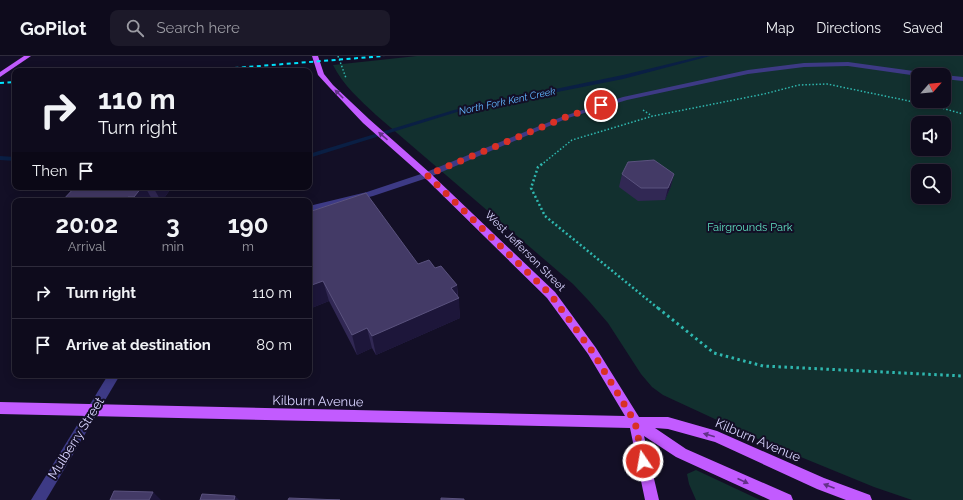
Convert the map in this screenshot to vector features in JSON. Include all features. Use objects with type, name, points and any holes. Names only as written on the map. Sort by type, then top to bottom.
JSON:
[{"type":"main road","points":[[0,74],[28,56]]},
{"type":"main road","name":"West Jefferson Street","points":[[316,59],[321,75],[366,121],[427,175],[551,295],[592,351],[635,422],[652,500]]},
{"type":"main road","name":"Kilburn Avenue","points":[[0,408],[93,412],[668,423],[717,437],[822,484],[865,500]]},
{"type":"main road","points":[[635,422],[681,453],[786,500]]},
{"type":"street","points":[[312,208],[370,194],[427,175],[589,109],[625,98],[748,72],[804,65],[848,64],[911,73]]},
{"type":"street","points":[[951,78],[963,79]]},
{"type":"street","name":"Mulberry Street","points":[[38,500],[93,412],[112,378]]},
{"type":"path","points":[[963,114],[938,107],[827,84],[799,85],[764,94],[653,116],[572,140],[538,167],[531,188],[545,216],[714,353],[763,366],[963,376]]},
{"type":"green space","name":"Fairgrounds Park","points":[[417,56],[963,56],[963,500],[912,500],[874,487],[769,444],[663,395],[652,387],[641,374],[608,323],[573,284],[376,115],[347,86],[333,65]]},
{"type":"green space","points":[[696,470],[760,500],[696,500],[689,484],[687,474]]},
{"type":"building","points":[[654,160],[674,174],[668,188],[641,188],[622,174],[628,162]]},
{"type":"building","points":[[72,190],[140,190],[134,197],[127,198],[65,198]]},
{"type":"building","points":[[366,193],[418,264],[429,260],[435,268],[441,266],[457,285],[451,288],[459,298],[372,336],[367,328],[352,335],[323,281],[312,285],[312,211]]},
{"type":"building","points":[[114,491],[153,492],[149,500],[110,500]]},
{"type":"building","points":[[202,494],[235,496],[234,500],[200,500]]},
{"type":"building","points":[[289,498],[340,500],[288,500]]},
{"type":"building","points":[[441,498],[464,499],[464,500],[441,500]]},
{"type":"waterway","name":"North Fork Kent Creek","points":[[312,155],[456,111],[623,77],[708,56]]},
{"type":"waterway","name":"North Fork Kent Creek","points":[[0,158],[12,159]]},
{"type":"railway","points":[[234,68],[384,56]]},
{"type":"railway","points":[[0,83],[12,82]]},
{"type":"route","points":[[601,105],[566,117],[427,175],[551,295],[592,351],[635,422],[643,461]]}]
